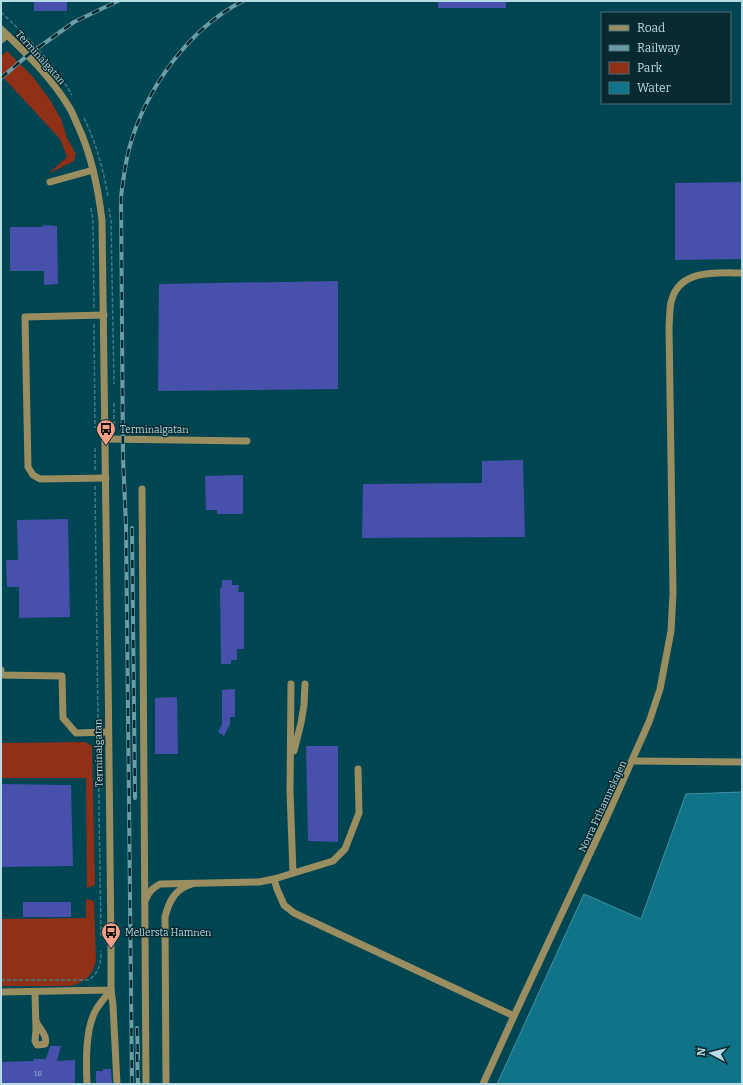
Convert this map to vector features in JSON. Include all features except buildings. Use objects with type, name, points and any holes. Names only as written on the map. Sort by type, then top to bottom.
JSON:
[{"type":"street","name":"Terminalgatan","points":[[1,29],[28,55],[55,85],[70,108],[88,147],[98,188],[102,220],[106,439],[110,990],[113,1005],[117,1084]]},
{"type":"street","points":[[1,40],[7,35]]},
{"type":"street","points":[[50,182],[93,170]]},
{"type":"street","points":[[632,761],[649,722],[660,689],[671,631],[673,593],[669,327],[672,299],[680,284],[693,276],[713,273],[742,273]]},
{"type":"street","points":[[104,315],[25,317],[28,467],[33,475],[40,479],[106,478]]},
{"type":"street","points":[[106,439],[247,441]]},
{"type":"street","points":[[142,489],[146,1084]]},
{"type":"street","points":[[1,670],[1,675],[62,676],[63,718],[76,733],[108,732]]},
{"type":"street","points":[[290,684],[290,791],[293,873]]},
{"type":"street","points":[[290,791],[294,750],[304,705],[305,684]]},
{"type":"street","name":"Norra Frihamnskajen","points":[[483,1084],[632,761],[742,762]]},
{"type":"street","points":[[144,903],[148,893],[153,887],[160,884],[259,882],[274,879],[333,861],[346,849],[359,813],[358,769]]},
{"type":"street","points":[[274,879],[284,905],[294,913],[514,1016]]},
{"type":"street","points":[[166,1084],[166,917],[169,903],[176,893],[186,886],[196,883]]},
{"type":"street","points":[[1,992],[110,990]]},
{"type":"street","points":[[87,1084],[87,1049],[90,1029],[96,1009],[110,990]]},
{"type":"street","points":[[35,992],[36,1021]]},
{"type":"path","points":[[1,12],[38,48],[63,80],[73,97]]},
{"type":"path","points":[[84,117],[92,134],[101,161],[108,201]]},
{"type":"path","points":[[91,206],[93,221],[94,428]]},
{"type":"path","points":[[109,208],[111,221],[114,384]]},
{"type":"path","points":[[114,402],[114,439]]},
{"type":"path","points":[[95,448],[101,936]]},
{"type":"path","points":[[1,980],[89,980],[99,969],[101,951]]},
{"type":"green space","points":[[7,51],[33,77],[50,100],[61,119],[67,138],[76,154],[74,161],[48,174],[67,157],[60,139],[1,75],[1,56]]},
{"type":"green space","points":[[85,742],[92,746],[95,885],[87,888],[86,778],[1,778],[1,743]]},
{"type":"green space","points":[[86,899],[94,901],[96,960],[93,970],[87,978],[79,983],[69,986],[1,986],[1,919],[86,918]]},
{"type":"water","points":[[742,792],[742,1084],[497,1084],[584,894],[641,919],[686,794]]},
{"type":"railway","points":[[1,78],[28,55],[74,22],[118,1]]},
{"type":"railway","points":[[132,1084],[126,525],[123,458],[121,197],[125,167],[136,127],[146,105],[171,63],[204,28],[223,13],[243,1]]},
{"type":"railway","points":[[132,528],[135,798]]},
{"type":"railway","points":[[137,1028],[138,1059]]},
{"type":"railway","points":[[137,1054],[138,1084]]},
{"type":"place","name":"Terminalgatan","points":[[106,446]]},
{"type":"place","name":"Mellersta Hamnen","points":[[111,949]]}]
